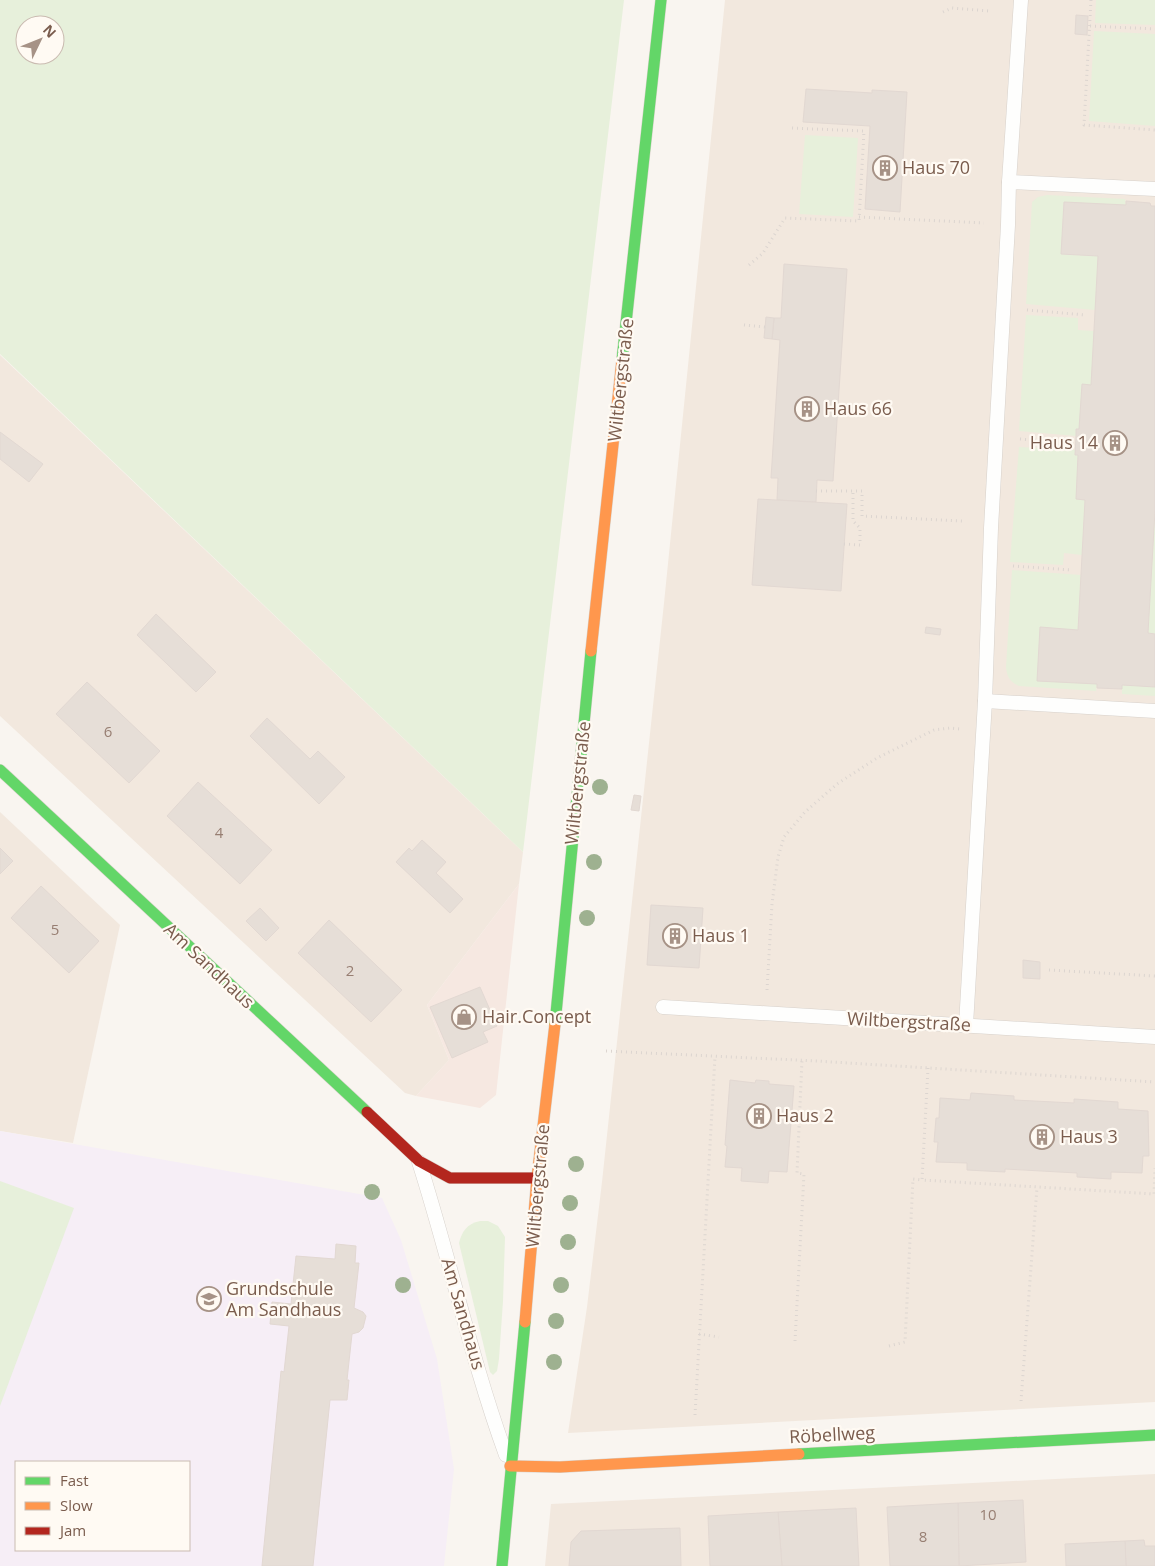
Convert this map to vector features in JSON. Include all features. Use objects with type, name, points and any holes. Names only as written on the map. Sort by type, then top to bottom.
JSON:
[{"type":"main road","name":"Wiltbergstraße","points":[[502,1566],[537,1178],[558,1001],[582,735],[661,0]]},
{"type":"main road","name":"Am Sandhaus","points":[[0,770],[418,1161],[450,1178],[537,1178]]},
{"type":"main road","name":"Röbellweg","points":[[510,1466],[566,1467],[1155,1436]]},
{"type":"lane","points":[[966,1025],[985,701],[1009,182],[1021,0]]},
{"type":"lane","points":[[1009,182],[1155,190]]},
{"type":"lane","points":[[985,701],[1155,711]]},
{"type":"lane","name":"Wiltbergstraße","points":[[663,1007],[1155,1036]]},
{"type":"lane","name":"Am Sandhaus","points":[[418,1161],[435,1211],[489,1409],[510,1466]]},
{"type":"path","points":[[1092,0],[1084,125],[1155,130]]},
{"type":"path","points":[[943,12],[952,8],[989,12]]},
{"type":"path","points":[[1090,26],[1155,29]]},
{"type":"path","points":[[748,265],[763,253],[785,218],[859,221],[864,131],[790,128]]},
{"type":"path","points":[[859,217],[1008,225]]},
{"type":"path","points":[[1004,308],[1086,315]]},
{"type":"path","points":[[744,325],[765,327]]},
{"type":"path","points":[[996,437],[1071,443]]},
{"type":"path","points":[[816,491],[862,492],[862,516],[962,521]]},
{"type":"path","points":[[844,544],[860,545],[860,528],[853,521],[854,491]]},
{"type":"path","points":[[990,564],[1072,570]]},
{"type":"path","points":[[765,1013],[772,904],[778,857],[784,838],[805,812],[837,784],[877,758],[934,730],[950,728],[983,731]]},
{"type":"path","points":[[1049,970],[1155,976]]},
{"type":"path","points":[[606,1051],[802,1060],[1155,1082]]},
{"type":"path","points":[[695,1415],[715,1056]]},
{"type":"path","points":[[795,1341],[804,1174],[797,1173],[802,1060]]},
{"type":"path","points":[[922,1180],[928,1068]]},
{"type":"path","points":[[889,1346],[905,1342],[913,1179],[1154,1194],[1155,1168]]},
{"type":"path","points":[[1021,1401],[1036,1187]]},
{"type":"path","points":[[699,1334],[719,1336]]},
{"type":"shaded area","points":[[725,0],[1155,0],[1155,1402],[568,1433],[587,1307],[602,1182],[664,603]]},
{"type":"shaded area","points":[[0,355],[523,852],[519,884],[427,1005],[449,1060],[416,1096],[405,1093],[0,716]]},
{"type":"shaded area","points":[[0,812],[120,925],[73,1143],[0,1131]]},
{"type":"shaded area","points":[[519,884],[496,1095],[480,1108],[416,1096],[449,1060],[427,1005]]},
{"type":"shaded area","name":"Grundschule Am Sandhaus","points":[[0,1131],[382,1198],[401,1240],[437,1359],[454,1469],[444,1566],[0,1566]]},
{"type":"shaded area","points":[[1155,1474],[1155,1566],[545,1566],[551,1504]]},
{"type":"green space","points":[[0,0],[624,0],[523,852],[0,354]]},
{"type":"green space","points":[[1096,0],[1155,0],[1155,25],[1095,23]]},
{"type":"green space","points":[[1094,31],[1155,34],[1155,126],[1089,121]]},
{"type":"green space","points":[[805,135],[858,138],[853,217],[799,214]]},
{"type":"green space","points":[[1047,195],[1125,199],[1126,205],[1064,202],[1061,254],[1098,256],[1095,310],[1026,304],[1032,202],[1038,197]]},
{"type":"green space","points":[[1026,315],[1078,318],[1078,330],[1094,331],[1091,385],[1082,385],[1079,429],[1076,429],[1076,436],[1019,431]]},
{"type":"green space","points":[[1019,447],[1075,450],[1075,455],[1078,455],[1076,499],[1085,500],[1082,555],[1064,553],[1063,565],[1010,562]]},
{"type":"green space","points":[[1155,511],[1155,634],[1148,633]]},
{"type":"green space","points":[[1012,570],[1081,575],[1078,630],[1040,627],[1097,684],[1096,691],[1019,686],[1010,679],[1006,667]]},
{"type":"green space","points":[[1122,685],[1155,687],[1155,696],[1122,694]]},
{"type":"green space","points":[[0,1181],[74,1208],[0,1406]]},
{"type":"green space","points":[[480,1221],[488,1221],[498,1226],[505,1237],[499,1359],[497,1371],[493,1375],[490,1372],[459,1243],[466,1229]]},
{"type":"building","points":[[1076,15],[1088,16],[1087,35],[1075,34]]},
{"type":"building","name":"Haus 70","points":[[806,89],[872,93],[872,90],[907,92],[900,212],[865,209],[870,126],[803,122]]},
{"type":"building","name":"Haus 14","points":[[1126,201],[1150,203],[1151,206],[1155,206],[1155,511],[1148,633],[1155,634],[1155,687],[1122,685],[1122,689],[1097,688],[1097,684],[1037,681],[1040,627],[1078,630],[1085,500],[1076,499],[1078,455],[1075,455],[1076,429],[1079,429],[1082,384],[1091,385],[1098,256],[1061,254],[1064,202],[1126,205]]},
{"type":"building","name":"Haus 66","points":[[784,264],[847,269],[833,481],[817,480],[816,502],[777,500],[778,478],[771,478],[780,340],[772,339],[774,318],[781,318]]},
{"type":"building","points":[[766,317],[774,318],[772,339],[764,338]]},
{"type":"building","points":[[0,432],[43,464],[29,482],[0,459]]},
{"type":"building","points":[[758,499],[847,504],[841,591],[752,585]]},
{"type":"building","points":[[156,614],[216,672],[196,692],[137,635]]},
{"type":"building","points":[[926,627],[941,629],[940,635],[925,633]]},
{"type":"building","points":[[87,682],[160,751],[129,783],[56,714]]},
{"type":"building","points":[[267,718],[310,759],[318,751],[345,777],[319,804],[250,736]]},
{"type":"building","points":[[198,782],[272,850],[240,884],[167,816]]},
{"type":"building","points":[[634,795],[641,796],[639,811],[631,810]]},
{"type":"building","points":[[422,840],[446,862],[436,873],[463,899],[450,913],[396,862],[409,848],[412,851]]},
{"type":"building","points":[[0,848],[13,861],[0,874]]},
{"type":"building","points":[[41,886],[99,941],[69,973],[11,918]]},
{"type":"building","name":"Haus 1","points":[[651,905],[703,908],[699,968],[647,965]]},
{"type":"building","points":[[260,908],[279,928],[266,941],[246,921]]},
{"type":"building","points":[[329,920],[402,990],[371,1022],[298,953]]},
{"type":"building","points":[[1023,960],[1040,962],[1040,979],[1023,978]]},
{"type":"building","name":"Hair.Concept","points":[[480,987],[497,1026],[483,1032],[488,1042],[452,1058],[430,1007]]},
{"type":"building","name":"Haus 2","points":[[730,1080],[755,1083],[756,1080],[769,1081],[769,1084],[794,1086],[787,1172],[769,1171],[768,1183],[741,1181],[742,1168],[725,1167]]},
{"type":"building","name":"Haus 3","points":[[971,1093],[1014,1096],[1014,1100],[1074,1103],[1074,1099],[1118,1102],[1118,1109],[1148,1111],[1149,1156],[1143,1156],[1142,1173],[1111,1172],[1111,1179],[1077,1177],[1077,1173],[1005,1169],[1005,1172],[967,1170],[967,1163],[936,1162],[938,1142],[934,1142],[936,1118],[939,1118],[940,1098],[970,1100]]},
{"type":"building","points":[[336,1244],[356,1246],[355,1263],[359,1263],[354,1308],[363,1312],[366,1316],[363,1328],[359,1332],[352,1334],[347,1380],[349,1380],[347,1400],[330,1400],[313,1566],[262,1566],[281,1371],[284,1372],[289,1326],[270,1324],[272,1302],[291,1304],[296,1256],[335,1259]]},
{"type":"building","points":[[1023,1500],[1026,1562],[959,1566],[958,1503]]},
{"type":"building","points":[[958,1503],[959,1566],[890,1566],[887,1507]]},
{"type":"building","points":[[856,1508],[859,1566],[782,1566],[778,1512]]},
{"type":"building","points":[[778,1512],[782,1566],[710,1566],[708,1516]]},
{"type":"building","points":[[680,1528],[681,1566],[569,1566],[571,1542],[581,1531]]},
{"type":"building","points":[[1144,1540],[1145,1546],[1155,1546],[1155,1566],[1126,1566],[1125,1541]]},
{"type":"building","points":[[1125,1541],[1126,1566],[1066,1566],[1065,1544]]},
{"type":"traffic: fast","points":[[622,360],[661,0]]},
{"type":"traffic: fast","points":[[555,1024],[591,651]]},
{"type":"traffic: fast","points":[[0,770],[367,1112]]},
{"type":"traffic: fast","points":[[502,1566],[525,1322]]},
{"type":"traffic: fast","points":[[799,1454],[1155,1435]]},
{"type":"traffic: slow","points":[[591,651],[622,360]]},
{"type":"traffic: slow","points":[[525,1322],[537,1178],[555,1024]]},
{"type":"traffic: slow","points":[[510,1466],[560,1467],[799,1454]]},
{"type":"traffic: jam","points":[[367,1112],[419,1161],[450,1178],[537,1178]]},
{"type":"place","name":"Haus 70","points":[[885,168]]},
{"type":"place","name":"Haus 66","points":[[807,409]]},
{"type":"place","name":"Haus 14","points":[[1115,443]]},
{"type":"place","name":"Haus 1","points":[[675,936]]},
{"type":"place","name":"Hair.Concept","points":[[464,1017]]},
{"type":"place","name":"Haus 2","points":[[759,1116]]},
{"type":"place","name":"Haus 3","points":[[1042,1137]]},
{"type":"place","name":"Grundschule Am Sandhaus","points":[[209,1299]]}]
